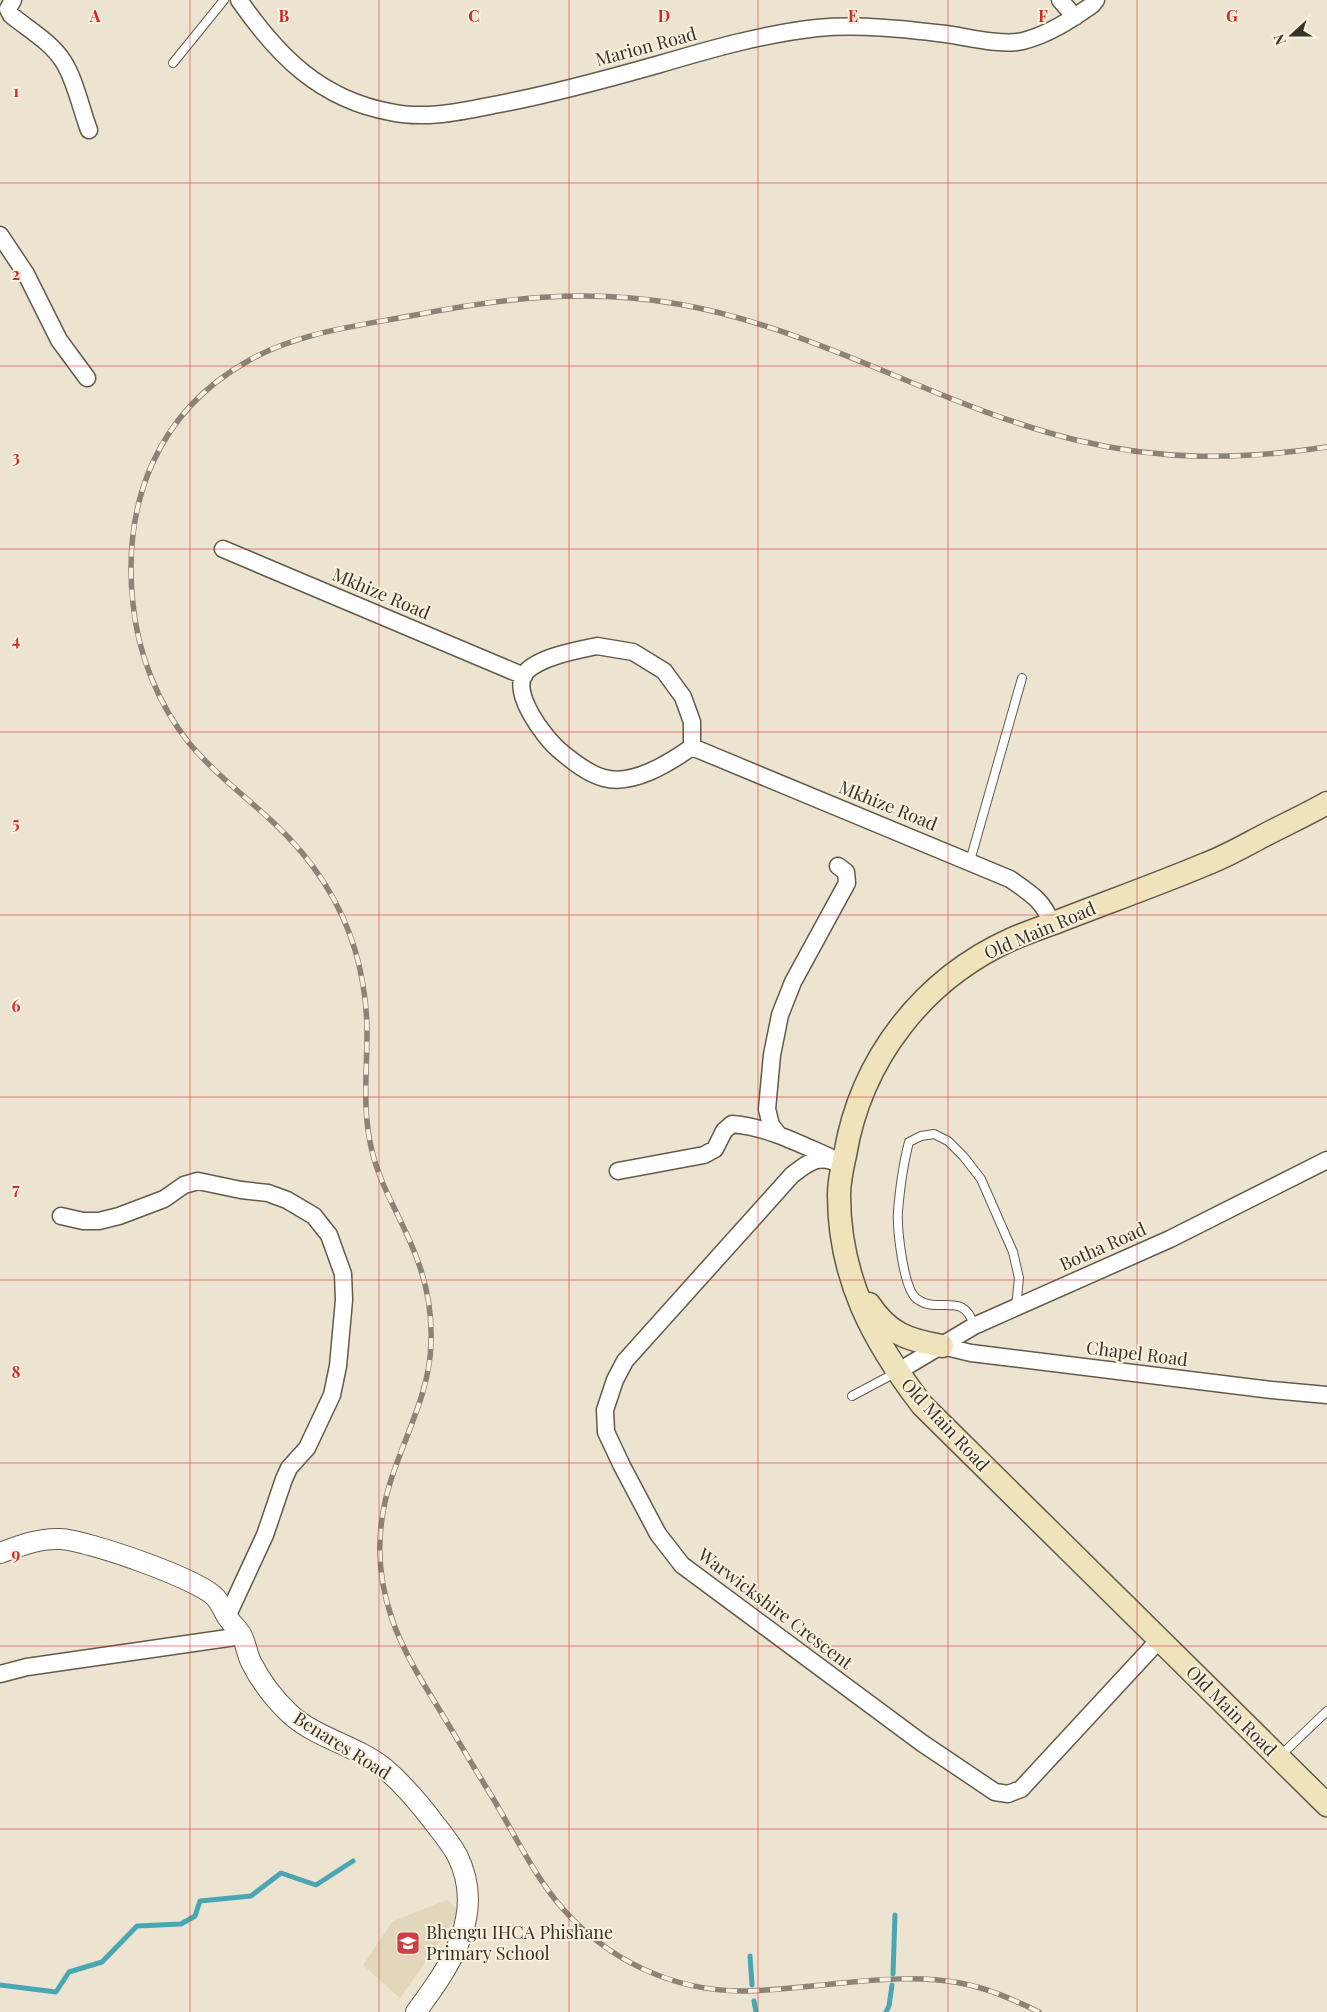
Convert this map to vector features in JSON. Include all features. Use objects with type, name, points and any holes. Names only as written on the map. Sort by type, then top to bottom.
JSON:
[{"type":"main road","name":"Old Main Road","points":[[1327,803],[1208,864],[1011,939],[976,958],[934,990],[910,1014],[889,1041],[870,1073],[848,1136],[838,1193],[840,1225],[849,1274],[872,1330],[897,1372],[922,1405],[1327,1805]]},
{"type":"main road","points":[[849,1274],[876,1315],[891,1330],[904,1337],[942,1346]]},
{"type":"street","points":[[13,0],[8,10],[12,15],[54,50],[63,60],[89,130]]},
{"type":"street","name":"Marion Road","points":[[239,0],[259,29],[284,57],[326,90],[354,102],[388,112],[414,116],[447,114],[526,99],[741,41],[818,28],[873,27],[993,41],[1021,41],[1052,32],[1092,5],[1096,0]]},
{"type":"street","points":[[1060,0],[1075,17]]},
{"type":"street","points":[[0,236],[26,274],[60,340],[87,378]]},
{"type":"street","name":"Mkhize Road","points":[[223,549],[524,676]]},
{"type":"street","points":[[597,646],[633,652],[664,670],[683,697],[692,722],[692,748],[667,764],[644,774],[618,779],[604,778],[582,768],[558,750],[536,723],[523,695],[521,682],[526,672],[542,662],[573,651],[597,646]]},
{"type":"street","name":"Mkhize Road","points":[[692,748],[1010,879],[1037,897],[1047,911],[1052,924]]},
{"type":"street","points":[[778,1134],[771,1125],[767,1109],[772,1055],[780,1015],[793,982],[847,884],[846,872],[838,866]]},
{"type":"street","points":[[618,1171],[704,1155],[715,1149],[724,1130],[732,1124],[749,1125],[778,1134],[843,1164]]},
{"type":"street","name":"Warwickshire Crescent","points":[[843,1164],[829,1159],[819,1159],[804,1165],[792,1175],[625,1361],[618,1374],[605,1410],[606,1432],[658,1534],[682,1566],[922,1743],[995,1792],[1008,1794],[1021,1789],[1159,1640]]},
{"type":"street","name":"Botha Road","points":[[897,1372],[974,1326],[1170,1239],[1327,1160]]},
{"type":"street","points":[[61,1216],[83,1221],[99,1221],[119,1216],[164,1199],[184,1185],[198,1181],[268,1193],[287,1200],[314,1216],[329,1236],[343,1274],[344,1300],[338,1366],[332,1395],[307,1448],[290,1468],[284,1479],[266,1535],[227,1617]]},
{"type":"street","name":"Chapel Road","points":[[942,1346],[971,1353],[1327,1395]]},
{"type":"street","name":"Benares Road","points":[[0,1553],[39,1541],[60,1539],[84,1543],[183,1577],[204,1588],[215,1597],[227,1617],[242,1636],[251,1661],[275,1700],[294,1718],[383,1767],[420,1805],[457,1855],[468,1890],[468,1912],[460,1942],[442,1978],[416,2012]]},
{"type":"street","points":[[0,1674],[34,1666],[242,1636]]},
{"type":"lane","points":[[173,64],[224,0]]},
{"type":"lane","points":[[970,861],[1022,678]]},
{"type":"lane","points":[[974,1326],[968,1311],[961,1307],[925,1303],[916,1299],[909,1290],[903,1267],[898,1213],[905,1157],[909,1142],[921,1136],[934,1134],[948,1141],[964,1157],[981,1179],[1013,1252],[1019,1278],[1016,1307]]},
{"type":"lane","points":[[852,1396],[897,1372]]},
{"type":"lane","points":[[1278,1757],[1327,1711]]},
{"type":"shaded area","name":"Bhengu IHCA Phishane Primary School","points":[[447,1900],[460,1912],[400,1998],[363,1965],[393,1921]]},
{"type":"waterway","points":[[0,1985],[56,1992],[69,1972],[102,1962],[137,1926],[181,1924],[195,1916],[200,1901],[251,1896],[281,1873],[316,1885],[353,1861]]},
{"type":"waterway","points":[[893,1974],[895,1915]]},
{"type":"waterway","points":[[750,1956],[752,1985]]},
{"type":"waterway","points":[[886,2012],[889,2006],[892,1985]]},
{"type":"waterway","points":[[754,2001],[756,2012]]},
{"type":"railway","points":[[1039,2012],[991,1991],[960,1983],[931,1979],[886,1979],[742,1991],[716,1990],[667,1979],[621,1957],[600,1943],[563,1909],[543,1883],[413,1665],[396,1631],[385,1595],[380,1557],[382,1519],[386,1496],[393,1474],[424,1388],[429,1365],[431,1321],[421,1269],[412,1245],[381,1179],[372,1151],[366,1107],[366,1012],[364,991],[355,950],[333,897],[313,866],[275,824],[220,775],[189,743],[159,695],[145,660],[133,604],[131,567],[134,531],[141,496],[152,464],[169,434],[190,406],[216,382],[248,361],[286,344],[327,332],[477,304],[544,297],[577,296],[644,299],[729,315],[829,349],[1026,426],[1108,447],[1139,452],[1201,456],[1263,454],[1327,447]]},
{"type":"place","name":"Bhengu IHCA Phishane Primary School","points":[[408,1943]]}]
